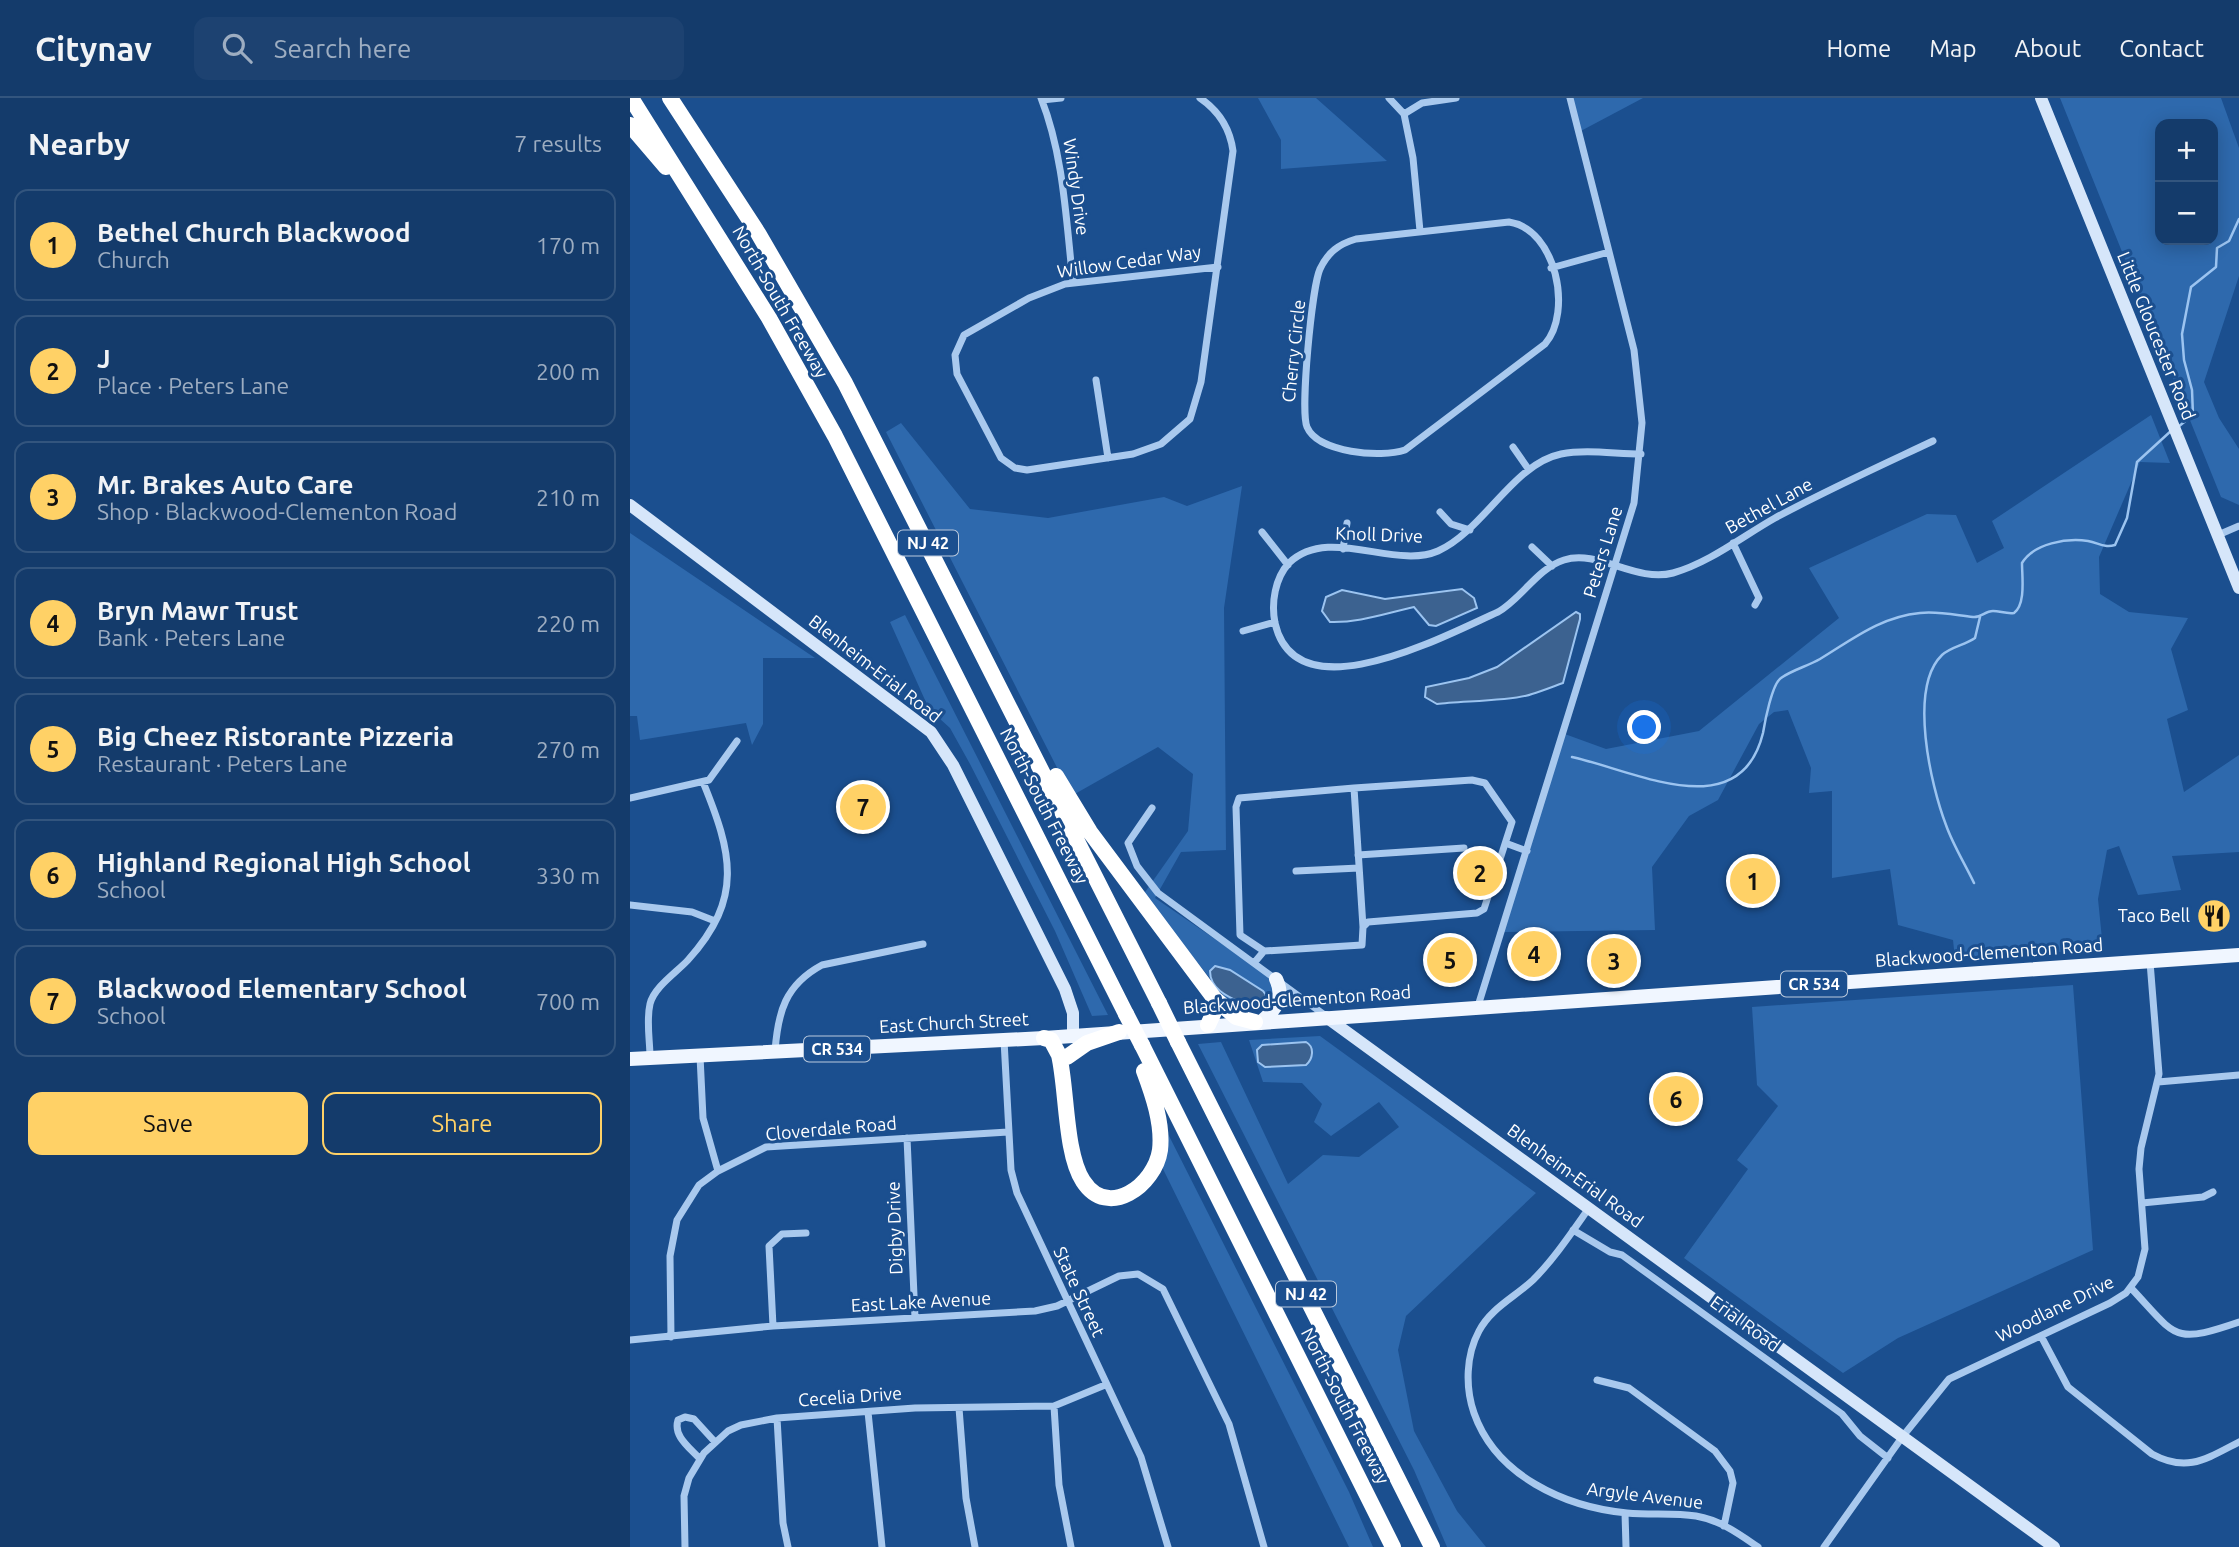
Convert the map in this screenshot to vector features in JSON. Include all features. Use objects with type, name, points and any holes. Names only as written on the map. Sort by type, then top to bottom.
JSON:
[{"type":"highway","name":"North-South Freeway","points":[[631,98],[702,208],[835,436],[1118,996],[1122,1021],[1138,1045],[1393,1547]]},
{"type":"highway","name":"North-South Freeway","points":[[670,98],[805,310],[973,633],[1432,1547]]},
{"type":"highway","points":[[630,125],[702,208]]},
{"type":"highway","points":[[973,633],[1090,832],[1214,998],[1236,1017],[1258,1022]]},
{"type":"highway","points":[[1208,1026],[1214,1012],[1214,998]]},
{"type":"highway","points":[[1067,1056],[1122,1021]]},
{"type":"highway","points":[[1063,1074],[1073,1035]]},
{"type":"highway","points":[[1044,1038],[1056,1047],[1063,1074],[1077,1171],[1095,1193],[1105,1196],[1125,1195],[1145,1184],[1152,1174],[1160,1149],[1155,1105],[1138,1045]]},
{"type":"main road","name":"Little Gloucester Road","points":[[2041,98],[2239,588]]},
{"type":"main road","name":"Blenheim-Erial Road","points":[[630,505],[931,732],[953,765],[1065,989],[1073,1013],[1073,1035]]},
{"type":"main road","name":"Blackwood-Clementon Road","points":[[1155,1030],[2239,955]]},
{"type":"main road","points":[[1258,1022],[1274,1011],[1279,1002],[1280,990],[1276,979]]},
{"type":"main road","name":"Blenheim-Erial Road","points":[[1326,1017],[2054,1547]]},
{"type":"main road","name":"East Church Street","points":[[630,1059],[1044,1038],[1073,1035],[1122,1021],[1155,1030]]},
{"type":"street","points":[[1042,99],[1061,98]]},
{"type":"street","name":"Willow Cedar Way","points":[[1200,98],[1225,123],[1231,134],[1233,150],[1218,267],[1201,382],[1189,419],[1161,444],[1133,454],[1027,470],[1015,468],[1001,458],[957,374],[955,355],[964,335],[1029,298],[1073,282],[1218,267]]},
{"type":"street","points":[[1389,98],[1404,114],[1413,158],[1420,231]]},
{"type":"street","points":[[1404,114],[1422,103],[1456,98]]},
{"type":"street","name":"Peters Lane","points":[[1478,1006],[1615,568],[1634,503],[1641,454],[1641,396],[1637,373],[1570,98]]},
{"type":"street","name":"Windy Drive","points":[[1042,99],[1050,120],[1060,169],[1073,282]]},
{"type":"street","name":"Cherry Circle","points":[[1509,222],[1521,224],[1541,243],[1552,268],[1559,301],[1554,333],[1545,344],[1415,445],[1393,454],[1342,450],[1320,442],[1307,428],[1303,413],[1319,272],[1333,250],[1345,243],[1420,231],[1509,222]]},
{"type":"street","points":[[1552,268],[1609,252]]},
{"type":"street","points":[[1096,380],[1108,458]]},
{"type":"street","name":"Bethel Lane","points":[[1615,568],[1672,573],[1733,543],[1782,514],[1933,441]]},
{"type":"street","points":[[1513,447],[1528,470]]},
{"type":"street","name":"Knoll Drive","points":[[1288,565],[1300,554],[1314,549],[1343,548],[1424,554],[1437,551],[1470,530],[1528,470],[1562,454],[1641,454]]},
{"type":"street","points":[[1440,512],[1451,524],[1470,530]]},
{"type":"street","points":[[1343,548],[1347,523]]},
{"type":"street","points":[[2218,535],[2239,526]]},
{"type":"street","points":[[1262,531],[1288,565],[1276,590],[1275,622],[1289,651],[1306,662],[1345,667],[1378,662],[1422,646],[1505,608],[1562,560],[1585,558],[1615,568]]},
{"type":"street","points":[[1733,543],[1756,587],[1759,598],[1755,605]]},
{"type":"street","points":[[1532,547],[1552,566]]},
{"type":"street","points":[[1243,631],[1275,622]]},
{"type":"street","points":[[630,798],[709,779],[737,741]]},
{"type":"street","points":[[1231,947],[1240,935],[1236,807],[1239,799],[1354,788],[1481,781],[1512,822],[1508,844],[1484,909],[1477,914],[1368,922],[1363,927]]},
{"type":"street","points":[[650,1058],[649,1018],[652,998],[690,958],[715,921],[727,897],[728,876],[717,817],[703,782]]},
{"type":"street","points":[[1240,935],[1264,951],[1362,946],[1354,788]]},
{"type":"street","name":"Blenheim-Erial Road","points":[[1152,808],[1128,843],[1137,866],[1158,893],[1326,1017]]},
{"type":"street","points":[[1508,844],[1527,851]]},
{"type":"street","points":[[1358,855],[1464,848]]},
{"type":"street","points":[[1296,872],[1359,868]]},
{"type":"street","points":[[630,905],[692,912],[715,921]]},
{"type":"street","points":[[775,1052],[781,1007],[787,993],[807,973],[822,965],[923,944]]},
{"type":"street","points":[[1254,962],[1264,951]]},
{"type":"street","name":"Woodlane Drive","points":[[1824,1547],[1903,1436],[1949,1380],[2110,1303],[2131,1288],[2142,1268],[2145,1249],[2141,1203],[2141,1148],[2158,1082],[2150,962]]},
{"type":"street","name":"State Street","points":[[1004,1040],[1011,1170],[1017,1193],[1141,1457],[1168,1547]]},
{"type":"street","points":[[700,1056],[703,1118],[718,1171]]},
{"type":"street","points":[[2158,1082],[2239,1075]]},
{"type":"street","name":"Cloverdale Road","points":[[671,1337],[670,1256],[677,1220],[699,1185],[718,1171],[766,1147],[1008,1132]]},
{"type":"street","name":"Digby Drive","points":[[907,1138],[915,1318]]},
{"type":"street","points":[[2141,1203],[2203,1197],[2213,1192]]},
{"type":"street","name":"Argyle Avenue","points":[[1590,1208],[1533,1280],[1512,1296],[1481,1328],[1470,1355],[1470,1402],[1486,1438],[1519,1474],[1542,1488],[1581,1505],[1625,1513],[1697,1516],[1724,1526],[1758,1547]]},
{"type":"street","name":"Erial Road","points":[[1573,1230],[1622,1255],[1842,1414],[1860,1436],[1888,1458]]},
{"type":"street","points":[[773,1326],[769,1246],[782,1234],[806,1233]]},
{"type":"street","name":"East Lake Avenue","points":[[630,1340],[773,1326],[1035,1311],[1066,1301],[1119,1276],[1138,1274],[1163,1289],[1228,1424],[1264,1547]]},
{"type":"street","points":[[2131,1288],[2161,1319],[2182,1335],[2202,1335],[2239,1322]]},
{"type":"street","points":[[2041,1336],[2068,1387],[2152,1454],[2167,1462],[2187,1464],[2206,1460],[2239,1442]]},
{"type":"street","points":[[1597,1380],[1629,1388],[1715,1451],[1730,1471],[1733,1483],[1724,1526]]},
{"type":"street","name":"Cecelia Drive","points":[[685,1547],[684,1496],[699,1458],[715,1442],[741,1425],[777,1418],[868,1412],[1054,1405],[1105,1385]]},
{"type":"street","points":[[1054,1405],[1059,1485],[1072,1547]]},
{"type":"street","points":[[959,1408],[966,1498],[975,1547]]},
{"type":"street","points":[[868,1412],[882,1547]]},
{"type":"street","points":[[699,1458],[679,1437],[677,1421],[685,1417],[694,1419],[715,1442]]},
{"type":"street","points":[[777,1418],[783,1523],[788,1547]]},
{"type":"street","points":[[1625,1513],[1626,1547]]},
{"type":"shaded area","points":[[1258,98],[1316,98],[1387,161],[1281,169],[1281,140]]},
{"type":"shaded area","points":[[1569,98],[1643,98],[1577,133]]},
{"type":"shaded area","points":[[2060,98],[2221,98],[2239,148],[2239,276],[2204,382],[2219,418],[2239,449],[2239,505],[2221,497]]},
{"type":"shaded area","points":[[2151,415],[2170,463],[2140,462],[2099,557],[2100,594],[2129,612],[2188,618],[2171,649],[2188,710],[2167,719],[2184,792],[2239,755],[2239,852],[2172,856],[2181,890],[2138,895],[2119,846],[2107,850],[2098,899],[2103,949],[1955,959],[1953,940],[1898,925],[1890,869],[1832,878],[1832,791],[1809,793],[1811,768],[1788,710],[1774,712],[1759,724],[1718,800],[1689,816],[1652,867],[1655,930],[1500,932],[1562,733],[1606,749],[1699,731],[1839,618],[1809,568],[1927,514],[1956,515],[1977,563],[2004,548],[1992,521]]},
{"type":"shaded area","points":[[901,423],[970,509],[1048,518],[1164,497],[1187,506],[1242,486],[1224,608],[1226,850],[1181,852],[1155,898],[1307,1002],[1225,1008],[1222,993],[1143,895],[1188,831],[1193,774],[1158,747],[1073,795],[1073,799],[886,432]]},
{"type":"shaded area","points":[[630,533],[815,658],[763,658],[763,724],[752,745],[746,723],[640,740],[637,716],[630,716]]},
{"type":"shaded area","points":[[1462,589],[1474,598],[1477,608],[1436,626],[1429,625],[1414,607],[1341,622],[1330,622],[1322,611],[1326,597],[1342,590],[1385,599]]},
{"type":"shaded area","points":[[1576,612],[1580,614],[1580,619],[1563,683],[1540,692],[1500,699],[1437,704],[1425,697],[1426,687],[1469,678],[1497,667]]},
{"type":"shaded area","points":[[905,615],[1108,1015],[1092,1016],[1055,931],[970,764],[950,728],[929,709],[890,622]]},
{"type":"shaded area","points":[[1215,966],[1230,970],[1263,991],[1266,995],[1264,1002],[1254,1009],[1220,991],[1211,979],[1210,971]]},
{"type":"shaded area","points":[[2073,985],[2093,1250],[1898,1338],[1843,1373],[1684,1258],[1748,1169],[1737,1160],[1778,1106],[1757,1085],[1752,1007]]},
{"type":"shaded area","points":[[1320,1036],[1536,1193],[1406,1316],[1398,1350],[1414,1431],[1457,1511],[1486,1547],[1447,1547],[1414,1470],[1198,1044],[1221,1042],[1288,1184],[1323,1155],[1359,1157],[1399,1127],[1379,1102],[1331,1136],[1314,1122],[1322,1104],[1302,1083],[1263,1082],[1249,1040]]},
{"type":"shaded area","points":[[1306,1042],[1312,1053],[1306,1065],[1265,1067],[1258,1062],[1257,1050],[1262,1045]]},
{"type":"shaded area","points":[[1164,1126],[1349,1492],[1373,1547],[1349,1547],[1163,1169]]},
{"type":"waterway","points":[[2178,427],[2193,415],[2192,390],[2184,360],[2182,334],[2191,287],[2216,267],[2217,248],[2229,241],[2239,219]]},
{"type":"waterway","points":[[1572,757],[1683,786],[1709,786],[1732,778],[1751,762],[1763,733],[1775,687],[1785,675],[1820,659],[1879,624],[1906,615],[1933,612],[1976,617],[1993,611],[2014,613],[2022,597],[2022,563],[2034,551],[2052,543],[2071,540],[2115,545],[2127,518],[2137,462],[2172,430]]},
{"type":"waterway","points":[[1974,883],[1952,840],[1940,808],[1929,763],[1924,713],[1926,690],[1932,670],[1945,652],[1975,638],[1980,617]]},
{"type":"place","name":"Blackwood Elementary School","points":[[863,807]]},
{"type":"place","name":"J","points":[[1480,873]]},
{"type":"place","name":"Bethel Church Blackwood","points":[[1753,881]]},
{"type":"place","name":"Taco Bell","points":[[2214,916]]},
{"type":"place","name":"Bryn Mawr Trust","points":[[1534,954]]},
{"type":"place","name":"Big Cheez Ristorante Pizzeria","points":[[1450,960]]},
{"type":"place","name":"Mr. Brakes Auto Care","points":[[1614,961]]},
{"type":"place","name":"Highland Regional High School","points":[[1676,1099]]}]
